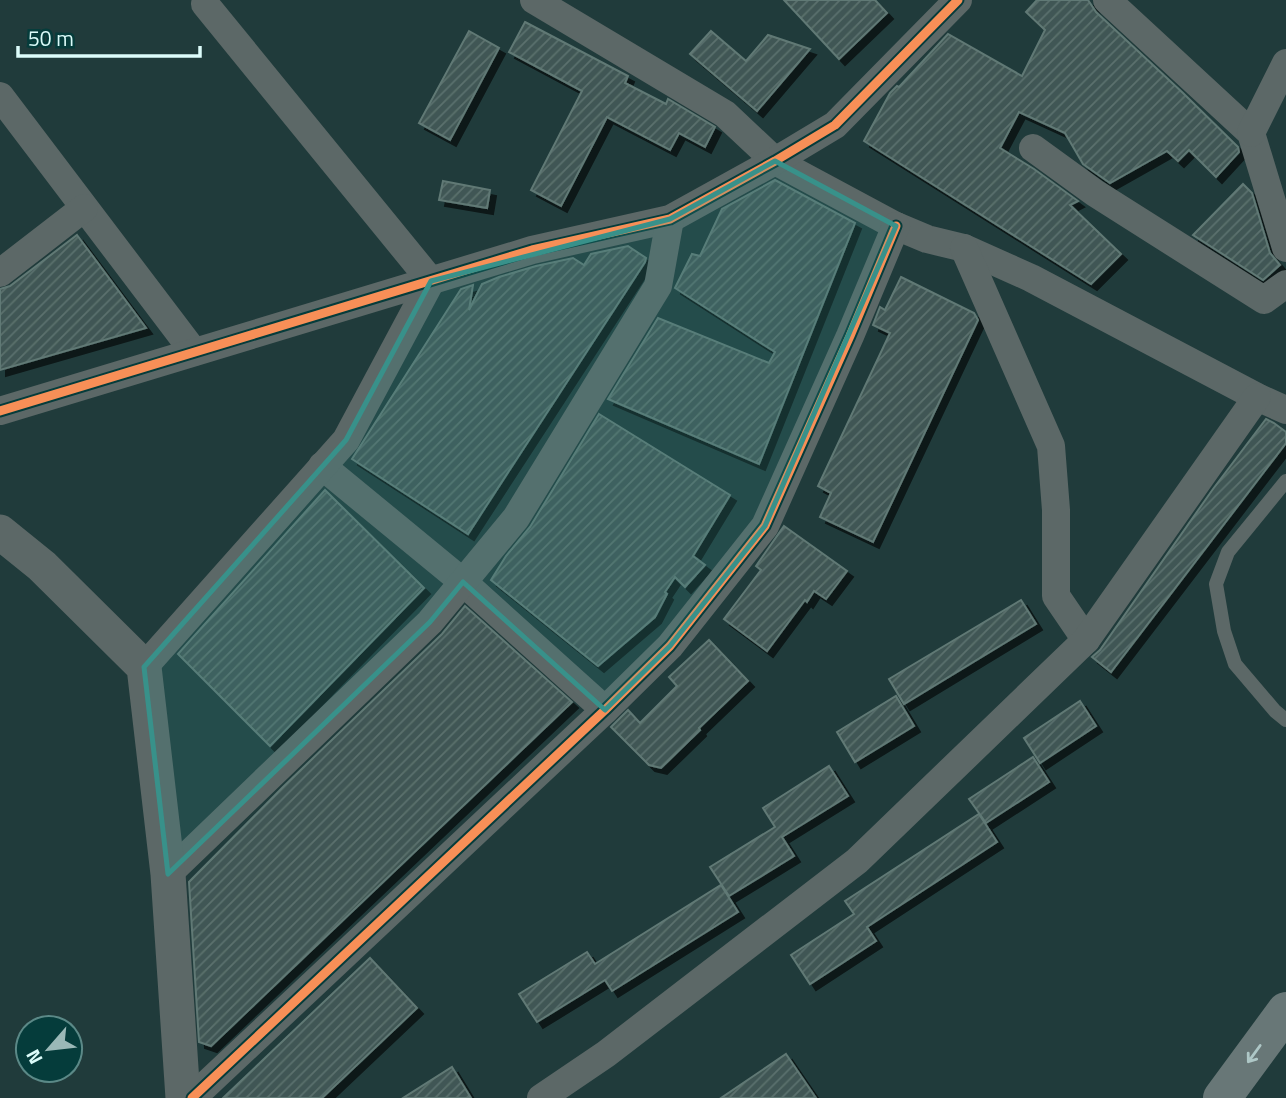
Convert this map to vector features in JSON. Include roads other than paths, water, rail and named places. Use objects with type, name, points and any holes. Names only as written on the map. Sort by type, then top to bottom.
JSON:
[{"type":"main road","points":[[1222,1098],[1286,1011]]},
{"type":"main road","points":[[1254,1098],[1286,1054]]},
{"type":"street","points":[[534,0],[725,114],[775,161],[896,226],[927,239],[964,248],[1031,278],[1286,410]]},
{"type":"street","points":[[0,411],[532,250],[670,219],[835,125],[958,0]]},
{"type":"street","points":[[1107,0],[1251,133],[1286,248]]},
{"type":"street","points":[[204,1],[431,281]]},
{"type":"street","points":[[1251,133],[1286,63]]},
{"type":"street","points":[[0,96],[194,352]]},
{"type":"street","points":[[1033,148],[1095,193],[1264,300],[1286,284]]},
{"type":"street","points":[[0,273],[84,208]]},
{"type":"street","points":[[168,874],[430,622],[516,519],[658,286],[670,219]]},
{"type":"street","points":[[192,1098],[670,646],[765,526],[896,226]]},
{"type":"street","points":[[964,248],[1051,446],[1056,510],[1056,596],[1086,640]]},
{"type":"street","points":[[144,667],[346,440],[431,281]]},
{"type":"street","points":[[541,1098],[606,1054],[857,861],[1086,640],[1257,397]]},
{"type":"street","points":[[322,467],[463,582],[604,709]]},
{"type":"street","points":[[0,532],[42,566],[144,667],[168,874],[183,1098]]},
{"type":"lane","points":[[1286,481],[1228,552],[1216,584],[1224,631],[1235,664],[1286,720]]}]
